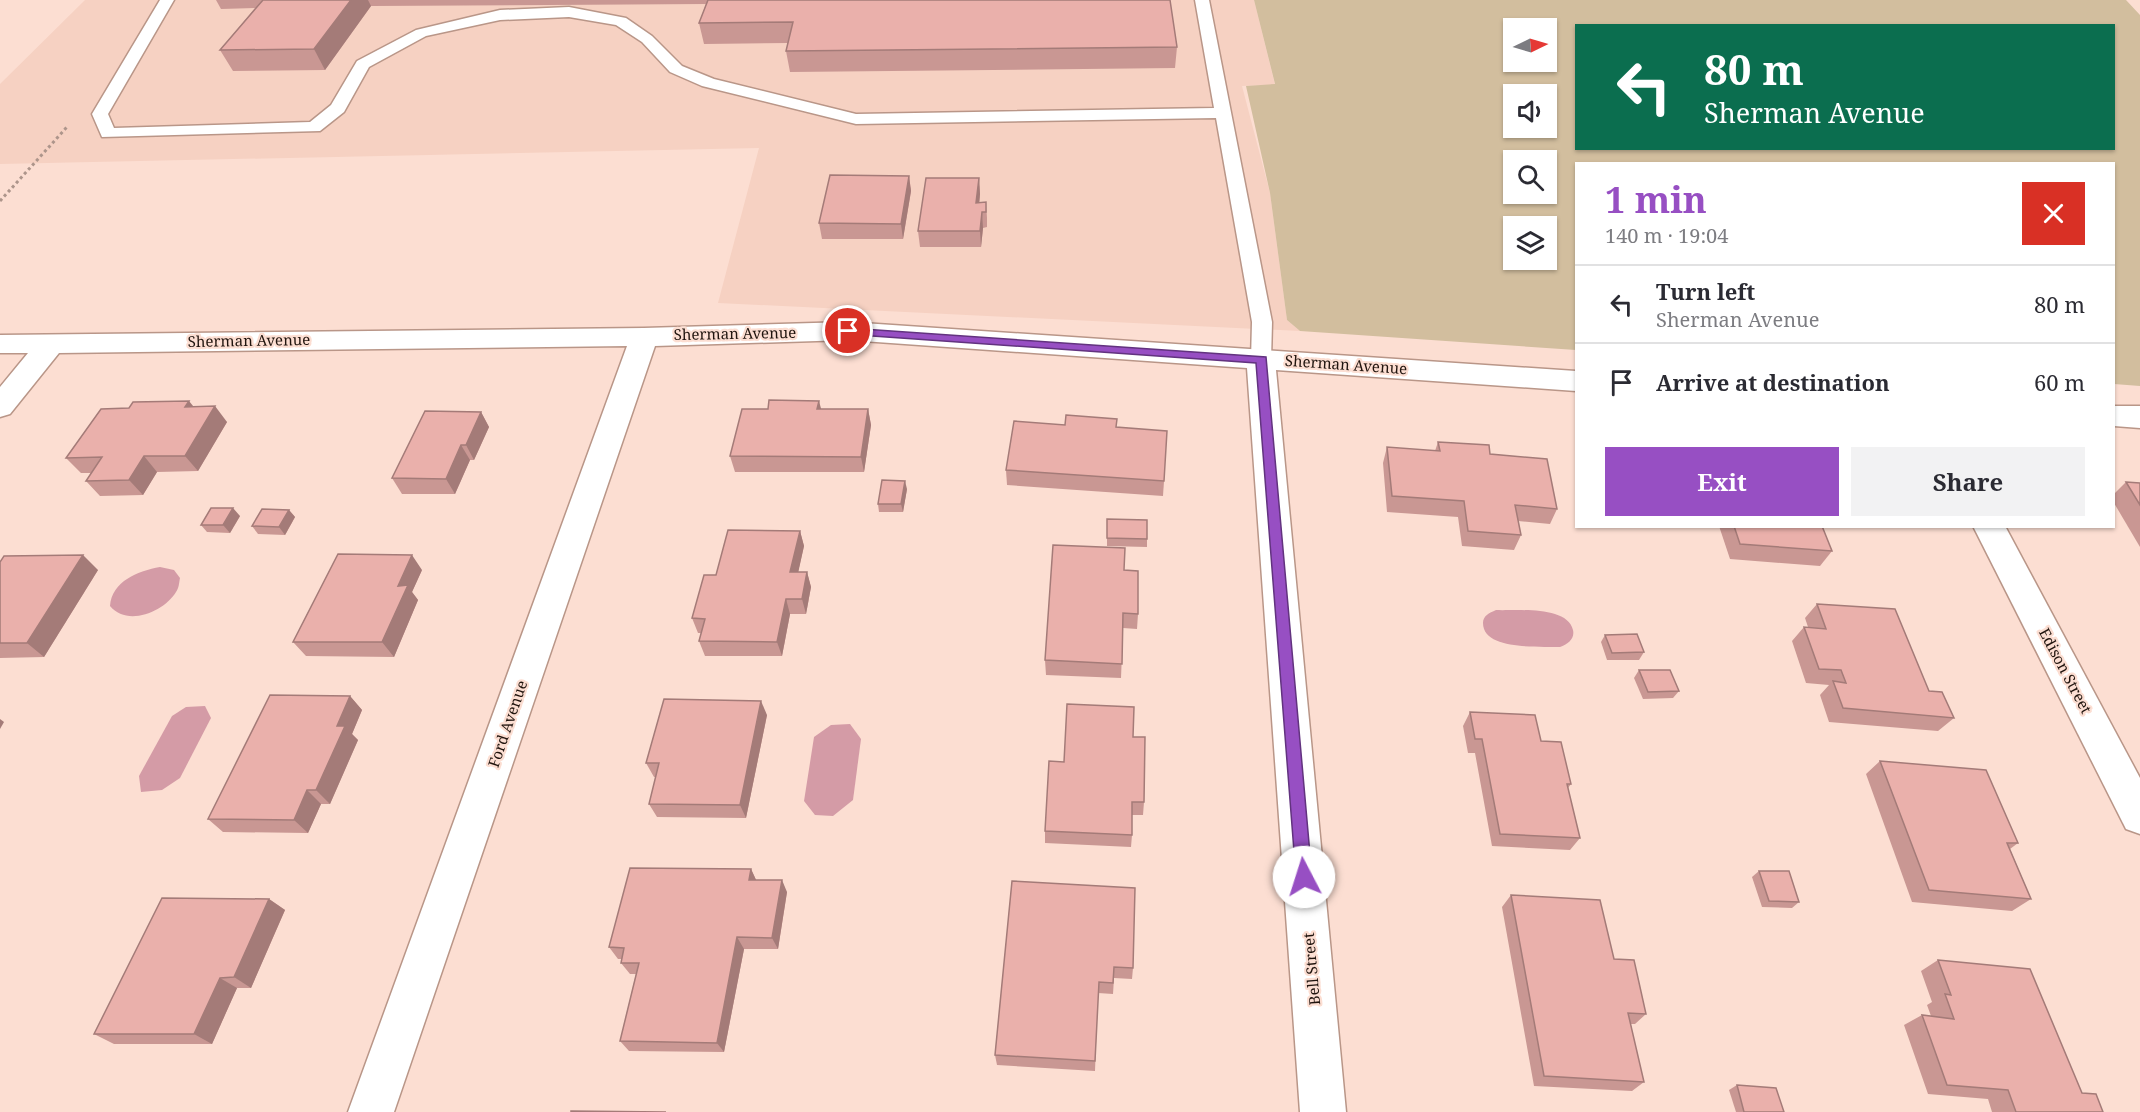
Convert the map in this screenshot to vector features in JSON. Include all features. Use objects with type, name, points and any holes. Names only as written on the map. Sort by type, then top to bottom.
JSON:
[{"type":"street","name":"Sherman Avenue","points":[[0,344],[644,336],[848,331],[1575,381]]},
{"type":"street","name":"Ford Avenue","points":[[371,1112],[644,336]]},
{"type":"street","points":[[0,408],[51,344]]},
{"type":"street","name":"Bell Street","points":[[1261,360],[1323,1112]]},
{"type":"street","points":[[2115,416],[2140,417]]},
{"type":"street","name":"Edison Street","points":[[1990,528],[2140,816]]},
{"type":"lane","points":[[167,0],[100,114],[108,133],[314,127],[338,108],[363,64],[421,33],[500,15],[569,12],[621,21],[647,39],[676,69],[708,83],[856,119],[1224,113]]},
{"type":"lane","points":[[1202,0],[1262,322],[1261,360]]},
{"type":"shaded area","points":[[85,0],[1254,0],[1275,85],[1242,86],[1270,193],[1287,320],[1300,331],[718,303],[759,148],[0,164],[0,84]]},
{"type":"shaded area","points":[[1254,0],[2126,0],[2140,15],[2140,386],[2115,384],[2115,162],[1575,162],[1575,350],[1300,331],[1287,320],[1270,193],[1246,86],[1275,84]]},
{"type":"shaded area","points":[[160,567],[174,570],[180,578],[177,590],[163,606],[135,616],[117,612],[110,606],[116,590],[127,579],[143,571]]},
{"type":"shaded area","points":[[1496,610],[1539,611],[1561,616],[1569,622],[1573,630],[1572,639],[1560,647],[1502,643],[1486,632],[1483,623],[1485,617]]},
{"type":"shaded area","points":[[205,706],[211,718],[180,778],[162,790],[141,792],[139,776],[172,716],[186,707]]},
{"type":"shaded area","points":[[850,724],[861,739],[853,800],[833,816],[815,815],[804,801],[814,737],[831,725]]},
{"type":"building","points":[[263,0],[351,0],[314,49],[220,50]]},
{"type":"building","points":[[708,0],[1170,0],[1177,47],[786,51],[793,22],[699,23]]},
{"type":"building","points":[[830,175],[909,176],[901,224],[819,223]]},
{"type":"building","points":[[926,178],[979,178],[976,203],[986,202],[986,212],[982,212],[980,231],[918,231]]},
{"type":"building","points":[[769,400],[819,401],[817,409],[868,409],[861,457],[730,456],[742,409],[768,409]]},
{"type":"building","points":[[189,401],[185,407],[215,406],[185,456],[144,456],[129,480],[86,481],[102,457],[66,458],[101,409],[129,408],[133,402]]},
{"type":"building","points":[[425,411],[481,412],[466,445],[461,445],[446,479],[392,478]]},
{"type":"building","points":[[1066,415],[1117,419],[1116,427],[1167,431],[1164,481],[1006,470],[1014,421],[1065,425]]},
{"type":"building","points":[[1438,442],[1489,445],[1490,454],[1547,459],[1557,509],[1515,505],[1521,535],[1468,531],[1464,501],[1392,496],[1387,447],[1440,451]]},
{"type":"building","points":[[882,480],[905,481],[901,504],[878,504]]},
{"type":"building","points":[[2126,482],[2140,483],[2140,505]]},
{"type":"building","points":[[211,508],[233,508],[223,525],[201,525]]},
{"type":"building","points":[[262,509],[289,510],[279,527],[252,526]]},
{"type":"building","points":[[1107,519],[1147,520],[1147,539],[1107,538]]},
{"type":"building","points":[[1735,528],[1823,528],[1832,551],[1740,544]]},
{"type":"building","points":[[728,530],[800,531],[790,572],[807,572],[802,599],[786,599],[777,642],[699,641],[705,619],[692,618],[704,575],[716,575]]},
{"type":"building","points":[[1053,545],[1125,548],[1124,570],[1138,571],[1138,614],[1123,613],[1122,664],[1045,660]]},
{"type":"building","points":[[338,554],[412,555],[398,586],[408,585],[382,642],[293,642]]},
{"type":"building","points":[[83,555],[27,643],[0,643],[0,562],[4,556]]},
{"type":"building","points":[[1817,604],[1895,609],[1929,691],[1942,692],[1954,718],[1843,708],[1833,681],[1846,683],[1841,670],[1819,669],[1804,627],[1826,629]]},
{"type":"building","points":[[1637,634],[1644,652],[1612,653],[1605,635]]},
{"type":"building","points":[[1639,670],[1670,670],[1679,691],[1648,692]]},
{"type":"building","points":[[270,695],[350,696],[337,726],[345,726],[316,790],[307,790],[294,820],[208,819]]},
{"type":"building","points":[[664,699],[761,701],[740,805],[649,804],[659,763],[646,763]]},
{"type":"building","points":[[1067,704],[1134,707],[1133,737],[1145,737],[1144,802],[1132,802],[1132,835],[1045,831],[1049,761],[1064,762]]},
{"type":"building","points":[[1470,712],[1535,715],[1541,741],[1561,742],[1571,784],[1567,784],[1580,838],[1500,834],[1482,739],[1475,739]]},
{"type":"building","points":[[1880,761],[1986,770],[2018,843],[2007,843],[2031,899],[1929,890]]},
{"type":"building","points":[[630,868],[751,869],[749,880],[782,880],[772,938],[737,937],[717,1043],[620,1041],[639,963],[621,963],[624,948],[609,947]]},
{"type":"building","points":[[1759,871],[1789,871],[1799,902],[1769,901]]},
{"type":"building","points":[[1012,881],[1135,888],[1133,968],[1114,967],[1113,983],[1099,982],[1095,1061],[995,1055]]},
{"type":"building","points":[[1511,895],[1600,900],[1614,959],[1634,960],[1646,1014],[1628,1013],[1644,1082],[1544,1076]]},
{"type":"building","points":[[162,898],[269,899],[234,977],[220,978],[194,1034],[94,1034]]},
{"type":"building","points":[[1938,960],[2030,969],[2082,1093],[2096,1094],[2103,1112],[2016,1112],[2008,1090],[1947,1085],[1922,1015],[1954,1019],[1945,994],[1951,995]]},
{"type":"building","points":[[1737,1085],[1776,1088],[1784,1112],[1744,1112]]},
{"type":"building","points":[[571,1111],[666,1112],[571,1112]]},
{"type":"route","points":[[848,331],[1261,360],[1304,877]]}]
